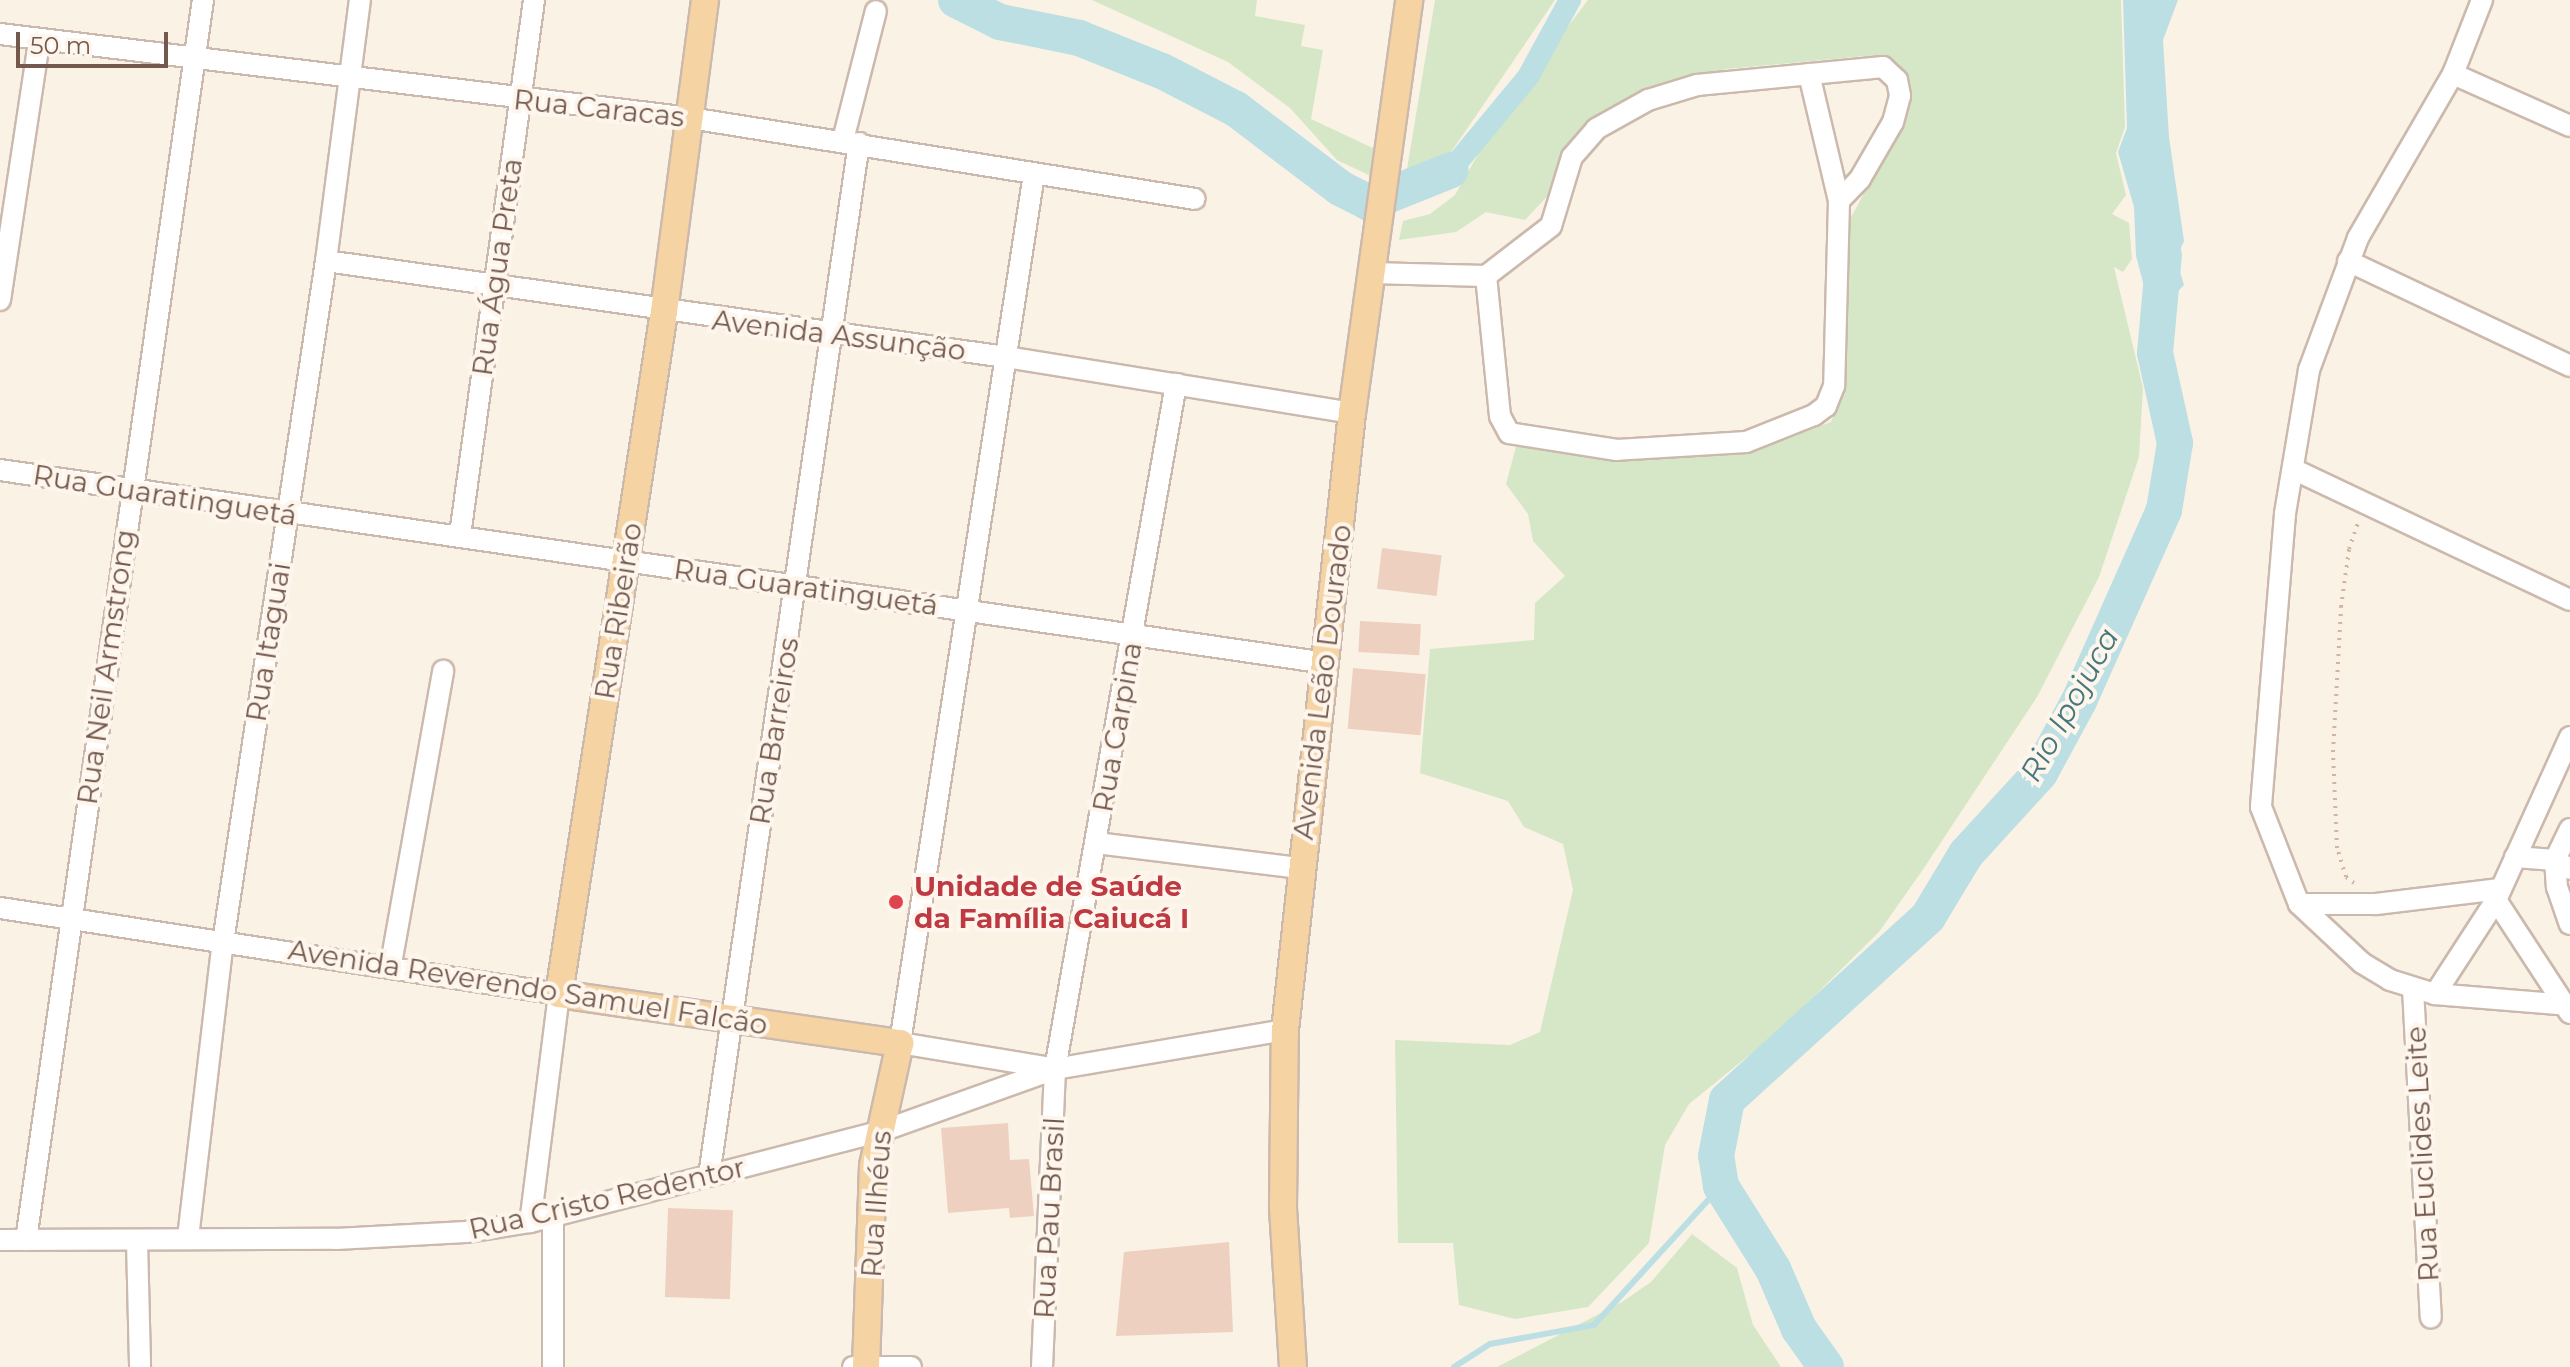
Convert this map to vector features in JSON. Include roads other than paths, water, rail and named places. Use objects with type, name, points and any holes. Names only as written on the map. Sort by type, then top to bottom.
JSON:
[{"type":"main road","name":"Rua Ribeirão","points":[[559,994],[664,312],[705,0]]},
{"type":"main road","name":"Avenida Leão Dourado","points":[[1293,1367],[1283,1207],[1285,1030],[1300,868],[1327,663],[1352,413],[1409,0]]},
{"type":"main road","name":"Avenida Reverendo Samuel Falcão","points":[[559,994],[900,1043]]},
{"type":"main road","name":"Rua Ilhéus","points":[[866,1367],[873,1166],[900,1043]]},
{"type":"street","name":"Rua Neil Armstrong","points":[[26,1240],[203,0]]},
{"type":"street","name":"Rua Itaguai","points":[[188,1238],[223,942],[326,261],[360,0]]},
{"type":"street","name":"Rua Água Preta","points":[[460,535],[534,0]]},
{"type":"street","points":[[2482,0],[2453,74],[2348,261],[2309,370],[2281,545],[2261,807],[2299,904],[2362,963],[2413,989],[2435,994],[2570,1005]]},
{"type":"street","name":"Rua Barreiros","points":[[709,1176],[729,1017],[835,334],[851,142],[876,11]]},
{"type":"street","name":"Rua Caracas","points":[[0,34],[195,62],[690,118],[1195,199]]},
{"type":"street","points":[[0,300],[39,41]]},
{"type":"street","points":[[1371,273],[1486,276],[1551,226],[1572,157],[1596,129],[1648,100],[1697,85],[1883,67],[1897,80],[1900,96],[1879,150],[1839,201]]},
{"type":"street","points":[[1486,276],[1500,416],[1509,433],[1617,450],[1746,442],[1814,415],[1826,406],[1834,386],[1839,201],[1809,74]]},
{"type":"street","points":[[2453,74],[2570,126]]},
{"type":"street","points":[[900,1043],[1034,174]]},
{"type":"street","name":"Avenida Assunção","points":[[326,261],[664,312],[1006,357],[1352,413]]},
{"type":"street","points":[[2348,261],[2570,366]]},
{"type":"street","name":"Rua Carpina","points":[[1055,1069],[1176,384]]},
{"type":"street","name":"Rua Guaratinguetá","points":[[0,470],[1327,663]]},
{"type":"street","points":[[2295,470],[2570,600]]},
{"type":"street","points":[[391,964],[443,671]]},
{"type":"street","points":[[2435,994],[2498,894],[2570,737]]},
{"type":"street","points":[[2570,829],[2557,887],[2570,924]]},
{"type":"street","points":[[1096,843],[1300,868]]},
{"type":"street","points":[[2515,857],[2562,864]]},
{"type":"street","points":[[2299,904],[2376,904],[2498,894]]},
{"type":"street","points":[[2498,894],[2511,930],[2570,1005],[2570,1013]]},
{"type":"street","name":"Avenida Reverendo Samuel Falcão","points":[[0,908],[391,964],[559,994]]},
{"type":"street","name":"Rua Euclides Leite","points":[[2413,989],[2431,1318]]},
{"type":"street","name":"Rua Ribeirão","points":[[530,1222],[559,994]]},
{"type":"street","points":[[1055,1069],[1285,1030]]},
{"type":"street","name":"Avenida Reverendo Samuel Falcão","points":[[900,1043],[1055,1069]]},
{"type":"street","name":"Rua Cristo Redentor","points":[[0,1240],[137,1241],[419,1235],[530,1222],[879,1132],[1055,1069]]},
{"type":"street","name":"Rua Pau Brasil","points":[[1042,1367],[1055,1069]]},
{"type":"street","points":[[553,1217],[553,1367]]},
{"type":"street","points":[[137,1241],[140,1367]]},
{"type":"street","points":[[853,1367],[911,1367]]},
{"type":"water","points":[[2123,0],[2178,0],[2163,40],[2169,137],[2184,241],[2176,259],[2184,285],[2170,300],[2142,313],[2145,290],[2136,256],[2134,207],[2118,152],[2127,128]]},
{"type":"waterway","points":[[956,0],[1000,22],[1079,38],[1162,71],[1236,109],[1340,188],[1369,203],[1451,170]]},
{"type":"waterway","points":[[1451,170],[1528,77],[1570,0]]},
{"type":"waterway","name":"Rio Ipojuca","points":[[1826,1367],[1799,1329],[1773,1269],[1721,1186],[1716,1156],[1727,1100],[1928,917],[1966,854],[2040,773],[2079,701],[2164,510],[2175,443],[2155,353],[2164,255]]},
{"type":"waterway","points":[[1454,1367],[1490,1344],[1594,1325],[1721,1186]]},
{"type":"place","name":"Unidade de Saúde da Família Caiucá I","points":[[896,902]]}]
